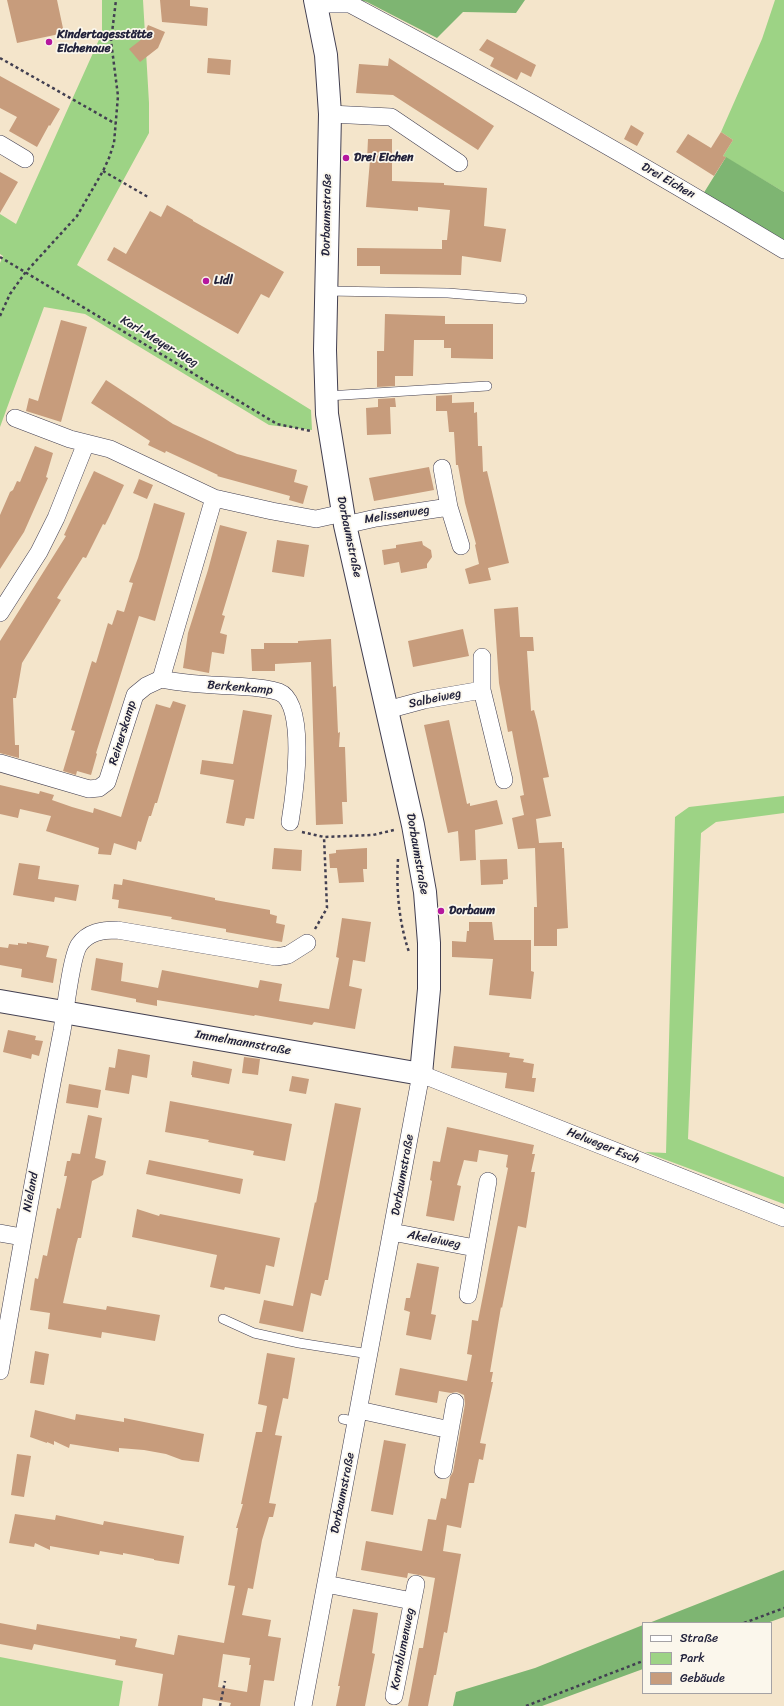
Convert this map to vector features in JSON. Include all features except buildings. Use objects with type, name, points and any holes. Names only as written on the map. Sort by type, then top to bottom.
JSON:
[{"type":"street","name":"Dorbaumstraße","points":[[303,1706],[326,1584],[353,1417],[369,1354],[421,1074],[429,989],[428,918],[412,825],[344,519],[325,396],[330,114],[326,55],[315,3]]},
{"type":"street","name":"Drei Eichen","points":[[315,3],[350,4],[549,112],[784,250]]},
{"type":"street","points":[[330,114],[391,117],[459,163]]},
{"type":"street","points":[[0,144],[25,159]]},
{"type":"street","points":[[15,418],[70,439],[110,449],[214,498],[272,511],[316,518],[344,519]]},
{"type":"street","points":[[0,613],[39,552],[56,518],[86,443]]},
{"type":"street","points":[[442,468],[449,507],[461,546]]},
{"type":"street","points":[[161,679],[214,498]]},
{"type":"street","name":"Melissenweg","points":[[344,519],[376,518],[449,507]]},
{"type":"street","points":[[482,657],[482,690],[504,780]]},
{"type":"street","name":"Reinerskamp","points":[[0,763],[72,786],[88,789],[99,788],[107,782],[135,695],[146,686],[161,679]]},
{"type":"street","name":"Berkenkamp","points":[[161,679],[196,684],[258,688],[280,692],[293,705],[297,745],[296,776],[290,822]]},
{"type":"street","name":"Salbeiweg","points":[[387,710],[424,700],[482,690]]},
{"type":"street","points":[[65,1013],[74,958],[79,945],[90,935],[104,930],[117,930],[276,956],[288,955],[307,944]]},
{"type":"street","name":"Immelmannstraße","points":[[0,1001],[421,1074]]},
{"type":"street","name":"Nieland","points":[[0,1371],[22,1237],[65,1013]]},
{"type":"street","name":"Helweger Esch","points":[[421,1074],[784,1218]]},
{"type":"street","name":"Akeleiweg","points":[[468,1295],[475,1248],[488,1181]]},
{"type":"street","name":"Akeleiweg","points":[[392,1232],[475,1248]]},
{"type":"street","points":[[0,1233],[22,1237]]},
{"type":"street","points":[[443,1470],[456,1402]]},
{"type":"street","points":[[353,1417],[450,1430]]},
{"type":"street","name":"Kornblumenweg","points":[[326,1584],[412,1601]]},
{"type":"street","name":"Kornblumenweg","points":[[394,1696],[416,1584]]},
{"type":"lane","points":[[326,290],[448,292],[522,299]]},
{"type":"lane","points":[[325,396],[487,386]]},
{"type":"lane","points":[[223,1319],[254,1333],[299,1343],[369,1354]]},
{"type":"path","points":[[0,316],[10,294],[25,272],[77,216],[104,171],[114,143],[118,96],[112,41],[116,0]]},
{"type":"path","points":[[0,58],[116,124]]},
{"type":"path","points":[[104,171],[148,197]]},
{"type":"path","name":"Karl-Meyer-Weg","points":[[0,257],[277,424],[313,431],[312,424]]},
{"type":"path","points":[[307,944],[328,908],[324,837],[373,835],[399,828]]},
{"type":"path","points":[[398,856],[397,873],[403,928],[411,958]]},
{"type":"path","points":[[747,1622],[784,1608]]},
{"type":"path","points":[[526,1706],[642,1661]]},
{"type":"path","points":[[220,1706],[225,1681]]},
{"type":"green space","points":[[102,0],[143,0],[149,103],[149,133],[77,265],[311,410],[312,430],[269,425],[85,314],[44,307],[0,427],[0,263],[3,256],[0,254],[0,214],[16,224],[102,33]]},
{"type":"green space","points":[[360,0],[525,0],[516,13],[463,12],[437,38],[367,2]]},
{"type":"green space","points":[[775,0],[784,0],[784,192],[723,156],[733,140],[721,132],[762,39]]},
{"type":"green space","points":[[726,157],[784,192],[784,250],[700,199]]},
{"type":"green space","points":[[784,796],[784,813],[716,822],[701,833],[688,1139],[784,1177],[784,1204],[645,1152],[666,1153],[675,817],[689,807]]},
{"type":"green space","points":[[784,1570],[784,1617],[770,1622],[652,1622]]},
{"type":"green space","points":[[642,1625],[642,1669],[542,1706],[453,1706],[456,1692],[535,1668]]},
{"type":"green space","points":[[0,1657],[123,1681],[119,1706],[0,1706]]},
{"type":"place","name":"Kindertagesstätte Eichenaue","points":[[49,42]]},
{"type":"place","name":"Drei Eichen","points":[[346,158]]},
{"type":"place","name":"Lidl","points":[[206,281]]},
{"type":"place","name":"Dorbaum","points":[[441,911]]}]
